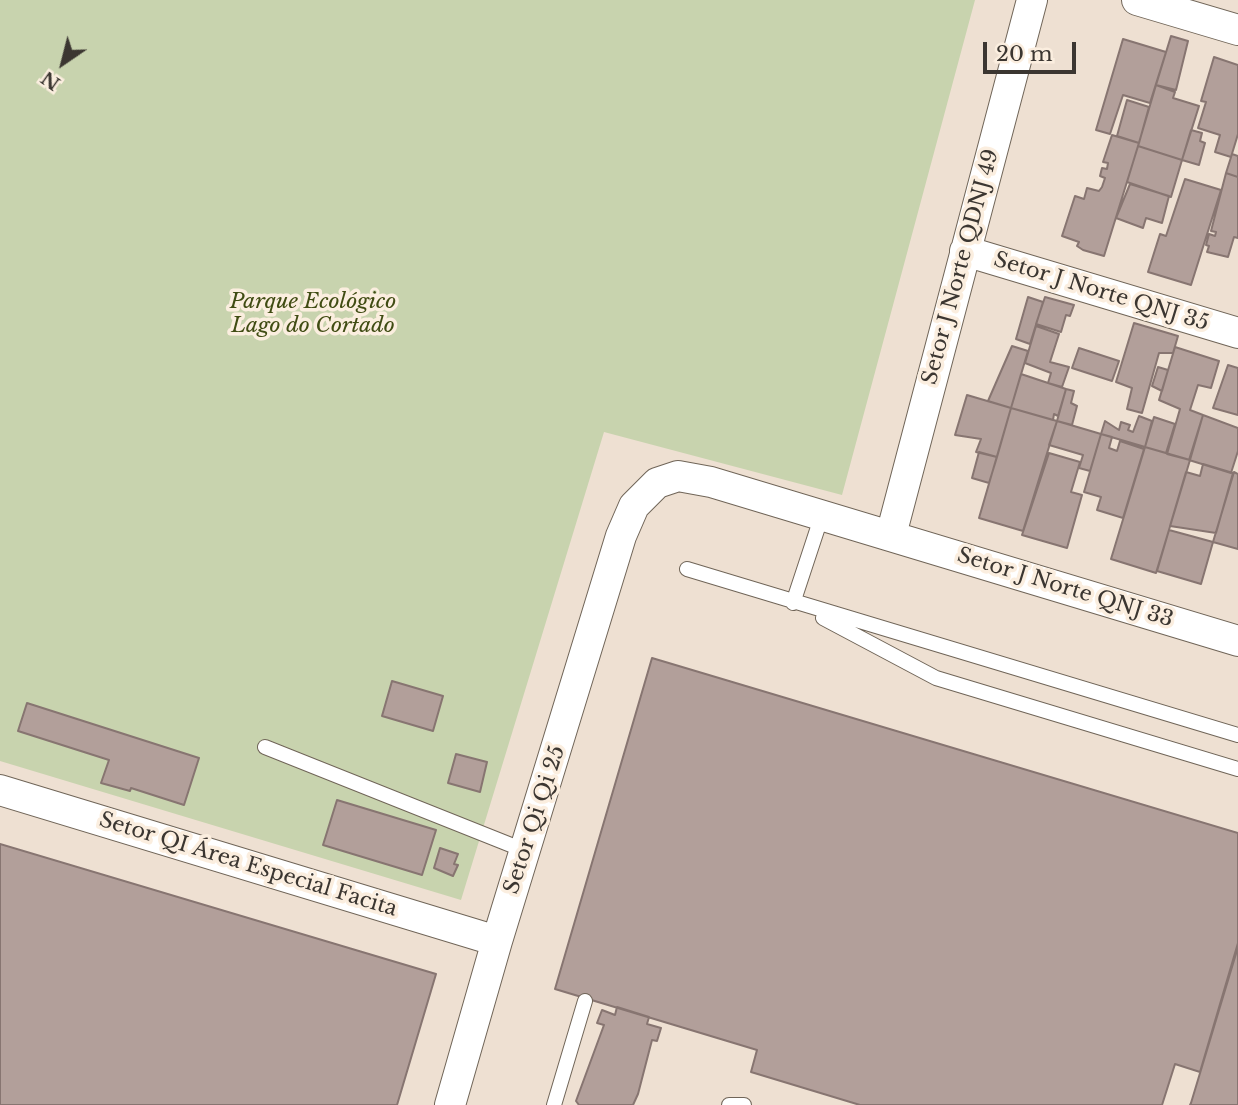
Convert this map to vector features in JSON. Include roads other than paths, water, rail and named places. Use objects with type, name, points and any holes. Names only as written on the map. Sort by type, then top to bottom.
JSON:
[{"type":"street","name":"Setor J Norte QDNJ 49","points":[[891,535],[1032,0]]},
{"type":"street","points":[[1137,0],[1238,30]]},
{"type":"street","name":"Setor J Norte QNJ 35","points":[[965,251],[1238,333]]},
{"type":"street","name":"Setor Qi Qi 25","points":[[450,1105],[496,941],[621,536],[634,506],[657,483],[678,476],[711,482],[822,515]]},
{"type":"street","name":"Setor J Norte QNJ 33","points":[[822,515],[1238,641]]},
{"type":"street","name":"Setor QI Área Especial Facita","points":[[0,790],[496,941]]},
{"type":"lane","points":[[793,603],[822,515]]},
{"type":"lane","points":[[687,569],[1238,735]]},
{"type":"lane","points":[[793,603],[936,678],[1238,769]]},
{"type":"lane","points":[[265,747],[526,850]]},
{"type":"lane","points":[[554,1105],[585,1001]]},
{"type":"lane","points":[[729,1105],[744,1105]]},
{"type":"park label","name":"Parque Ecológico Lago do Cortado","points":[[313,314]]}]
